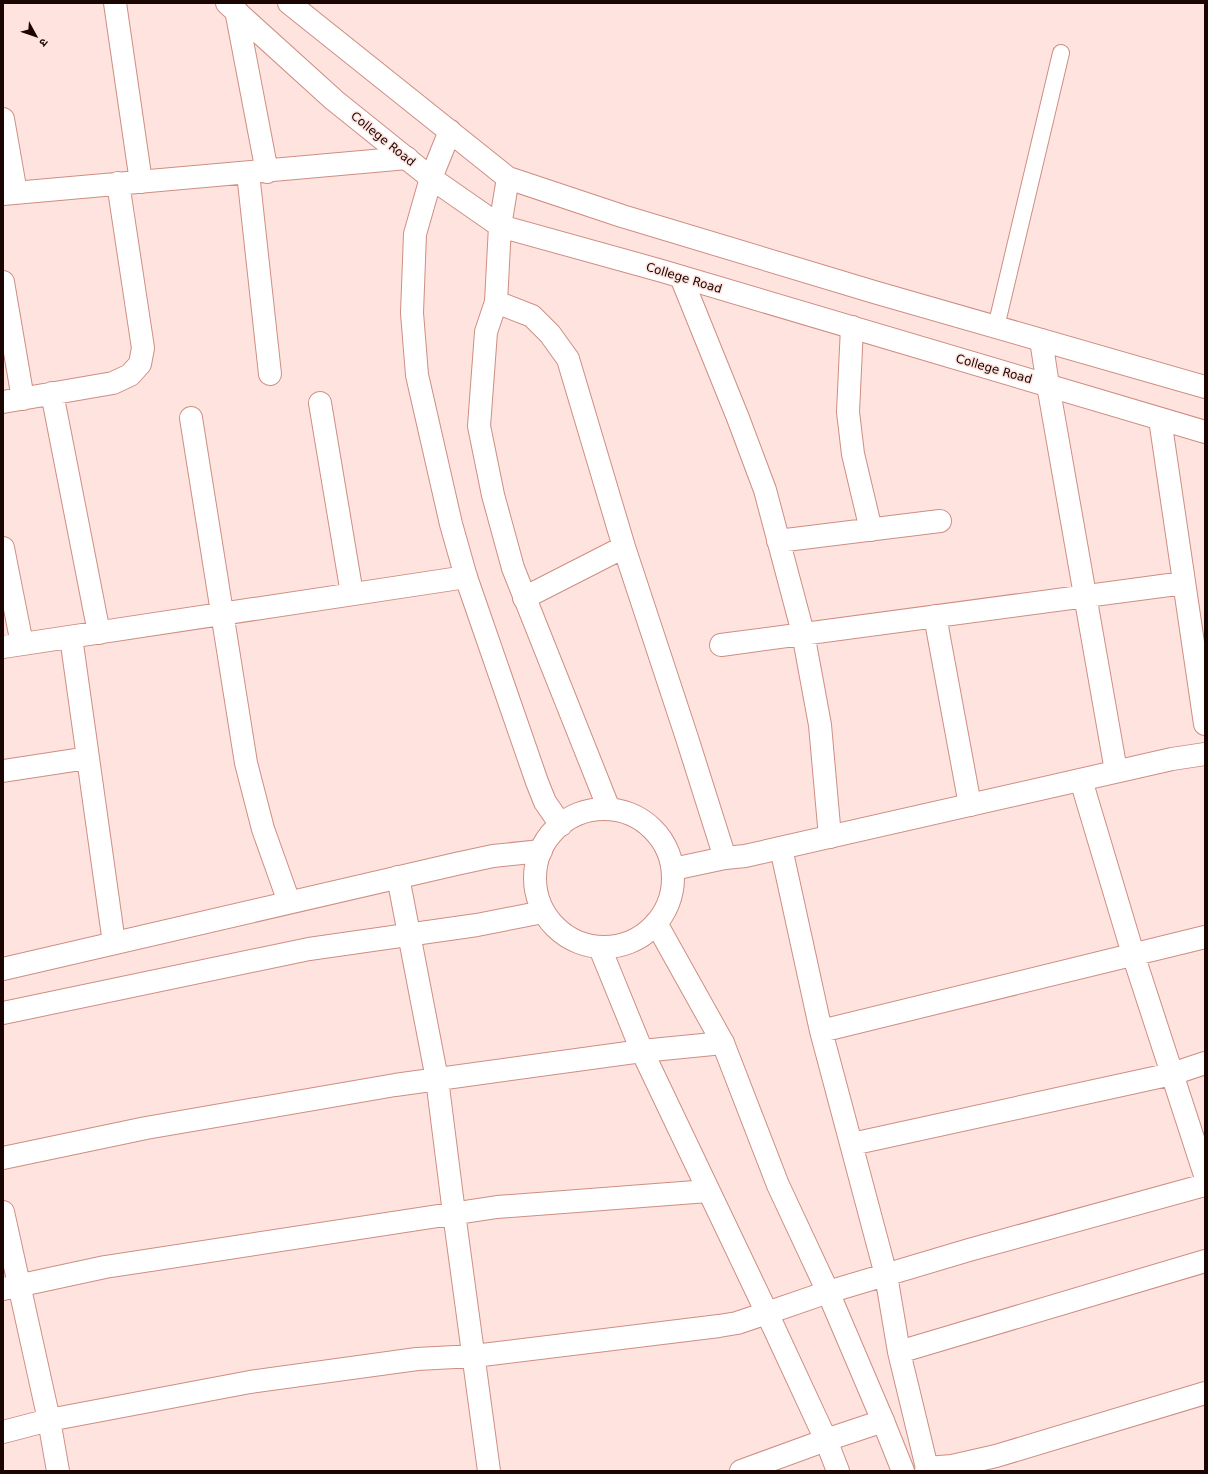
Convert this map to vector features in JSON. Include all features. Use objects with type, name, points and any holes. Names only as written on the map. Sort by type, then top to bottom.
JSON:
[{"type":"street","points":[[115,3],[141,182]]},
{"type":"street","points":[[289,3],[508,178],[622,216],[996,327],[1205,387]]},
{"type":"street","points":[[232,7],[258,172],[270,374]]},
{"type":"street","name":"College Road","points":[[232,7],[334,100],[431,178],[500,226],[563,242],[1205,432]]},
{"type":"street","points":[[3,119],[9,194],[407,158]]},
{"type":"street","points":[[450,132],[431,178],[415,234],[412,313],[417,367],[449,516],[466,577],[537,782],[545,802],[561,824]]},
{"type":"street","points":[[508,178],[500,226],[496,302],[486,332],[479,426],[493,495],[513,568],[609,809]]},
{"type":"street","points":[[3,282],[13,400],[113,383],[130,375],[140,364],[143,348],[118,184]]},
{"type":"street","points":[[681,277],[738,418],[765,490],[803,633],[820,725],[830,837]]},
{"type":"street","points":[[496,302],[532,316],[550,334],[568,359],[624,547],[683,723],[725,858]]},
{"type":"street","points":[[852,327],[848,412],[853,454],[871,530]]},
{"type":"street","points":[[1041,340],[1116,771]]},
{"type":"street","points":[[52,394],[99,633]]},
{"type":"street","points":[[320,403],[352,594]]},
{"type":"street","points":[[191,418],[246,763],[262,829],[289,902]]},
{"type":"street","points":[[1160,419],[1205,724]]},
{"type":"street","points":[[778,541],[940,521]]},
{"type":"street","points":[[524,598],[624,547]]},
{"type":"street","points":[[3,548],[13,645],[466,577]]},
{"type":"street","points":[[721,644],[1184,583]]},
{"type":"street","points":[[935,616],[970,805]]},
{"type":"street","points":[[71,637],[114,943]]},
{"type":"street","points":[[673,868],[725,858],[745,856],[1116,771],[1172,759],[1205,754]]},
{"type":"street","points":[[3,771],[88,758]]},
{"type":"street","points":[[1081,780],[1133,954],[1205,1175]]},
{"type":"street","points":[[595,809],[609,809],[618,810],[639,818],[656,832],[668,850],[674,873],[671,897],[661,918],[645,934],[624,945],[600,948],[578,943],[558,930],[543,912],[536,890],[535,868],[542,847],[556,828],[561,824],[574,815],[595,809]]},
{"type":"street","points":[[780,848],[821,1031],[886,1275],[899,1352],[927,1470],[996,1456],[1205,1393]]},
{"type":"street","points":[[3,969],[493,856],[541,851]]},
{"type":"street","points":[[398,877],[437,1079],[489,1471]]},
{"type":"street","points":[[3,1013],[309,949],[477,925],[543,912]]},
{"type":"street","points":[[656,923],[722,1043],[778,1185],[828,1292],[903,1471]]},
{"type":"street","points":[[821,1031],[1205,937]]},
{"type":"street","points":[[600,948],[642,1051],[768,1313],[826,1440],[838,1471]]},
{"type":"street","points":[[3,1158],[146,1128],[395,1085],[642,1051],[722,1043]]},
{"type":"street","points":[[852,1144],[1172,1074],[1205,1063]]},
{"type":"street","points":[[3,1432],[50,1420],[250,1382],[417,1359],[474,1356],[720,1326],[768,1313],[828,1292],[969,1250],[1205,1185]]},
{"type":"street","points":[[11,1288],[105,1267],[497,1206],[708,1190]]},
{"type":"street","points":[[3,1212],[11,1288],[50,1420],[58,1471]]},
{"type":"street","points":[[899,1352],[1205,1261]]},
{"type":"street","points":[[741,1471],[883,1421]]},
{"type":"lane","points":[[996,327],[1061,54]]}]
